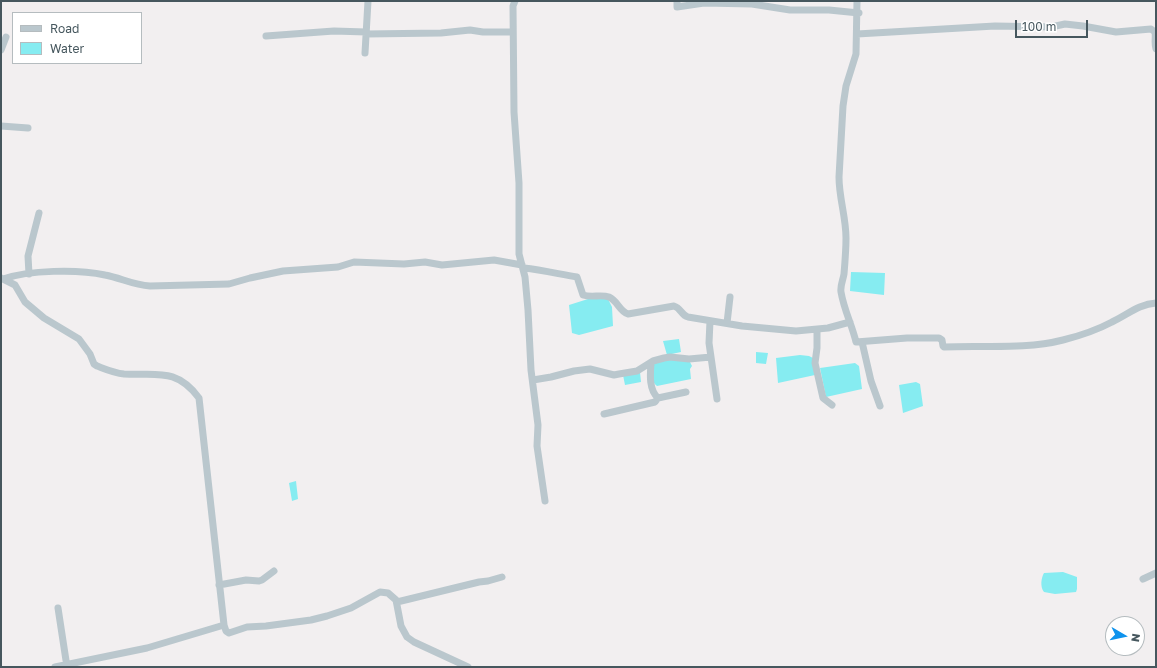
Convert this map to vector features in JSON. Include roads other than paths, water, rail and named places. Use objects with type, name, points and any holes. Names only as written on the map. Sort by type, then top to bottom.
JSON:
[{"type":"street","points":[[365,53],[368,1]]},
{"type":"street","points":[[515,1],[513,6],[514,112],[519,183],[519,254],[523,267],[528,310],[532,380],[545,501]]},
{"type":"street","points":[[677,1],[676,7],[704,3],[752,4],[790,10],[829,10],[858,13]]},
{"type":"street","points":[[857,1],[858,13],[856,54],[846,86],[843,106],[839,177],[839,189],[845,220],[846,238],[846,260],[841,291],[844,306],[856,342],[907,338],[939,338],[942,340],[944,347],[986,345],[1031,346],[1063,340],[1090,331],[1111,323],[1145,304],[1156,303]]},
{"type":"street","points":[[857,34],[995,26],[1051,27],[1070,24],[1116,32],[1151,29],[1156,34],[1156,49]]},
{"type":"street","points":[[266,36],[334,31],[366,33],[441,33],[470,30],[483,32],[513,32]]},
{"type":"street","points":[[1,50],[6,37]]},
{"type":"street","points":[[1,126],[28,128]]},
{"type":"street","points":[[29,274],[28,256],[39,213]]},
{"type":"street","points":[[2,278],[59,272],[94,273],[106,275],[138,286],[229,284],[283,271],[338,267],[354,262],[404,264],[426,262],[442,265],[494,260],[577,277],[583,295],[604,296],[610,298],[615,301],[623,312],[628,314],[674,306],[678,307],[685,316],[710,321],[796,331],[817,330],[850,322]]},
{"type":"street","points":[[2,278],[15,285],[25,302],[44,318],[79,339],[90,354],[94,364],[97,366],[123,374],[156,373],[170,375],[181,380],[197,395],[200,405],[219,585],[226,631],[229,632],[247,627],[310,620],[344,611],[380,592],[388,593],[397,602],[401,626],[407,637],[414,642],[468,667]]},
{"type":"street","points":[[727,323],[730,297]]},
{"type":"street","points":[[710,321],[709,333],[711,357],[717,399]]},
{"type":"street","points":[[817,330],[815,363],[823,398],[832,405]]},
{"type":"street","points":[[862,342],[871,381],[880,406]]},
{"type":"street","points":[[532,380],[590,369],[619,374],[637,371],[653,361],[670,357],[689,359],[711,357]]},
{"type":"street","points":[[650,364],[650,380],[654,395],[658,398]]},
{"type":"street","points":[[604,414],[655,402],[658,398],[686,392]]},
{"type":"street","points":[[219,585],[246,580],[259,581],[274,571]]},
{"type":"street","points":[[1143,579],[1156,573]]},
{"type":"street","points":[[397,602],[502,577]]},
{"type":"street","points":[[58,608],[66,666]]},
{"type":"street","points":[[55,667],[66,666],[147,648],[224,625]]},
{"type":"water","points":[[851,272],[885,273],[884,295],[850,291]]},
{"type":"water","points":[[588,299],[608,299],[612,307],[613,326],[579,335],[572,333],[569,305]]},
{"type":"water","points":[[679,339],[681,352],[667,355],[663,341]]},
{"type":"water","points":[[756,352],[768,353],[766,364],[756,363]]},
{"type":"water","points":[[800,355],[813,358],[815,375],[778,383],[776,358]]},
{"type":"water","points":[[669,358],[689,360],[692,366],[690,369],[691,379],[657,386],[653,381],[653,363]]},
{"type":"water","points":[[855,363],[859,366],[862,389],[826,397],[820,368]]},
{"type":"water","points":[[640,372],[641,382],[625,385],[623,375]]},
{"type":"water","points":[[916,382],[920,384],[923,406],[903,413],[899,385]]},
{"type":"water","points":[[296,481],[298,499],[292,501],[289,483]]},
{"type":"water","points":[[1063,572],[1077,577],[1076,592],[1055,594],[1044,592],[1041,582],[1044,573]]}]
